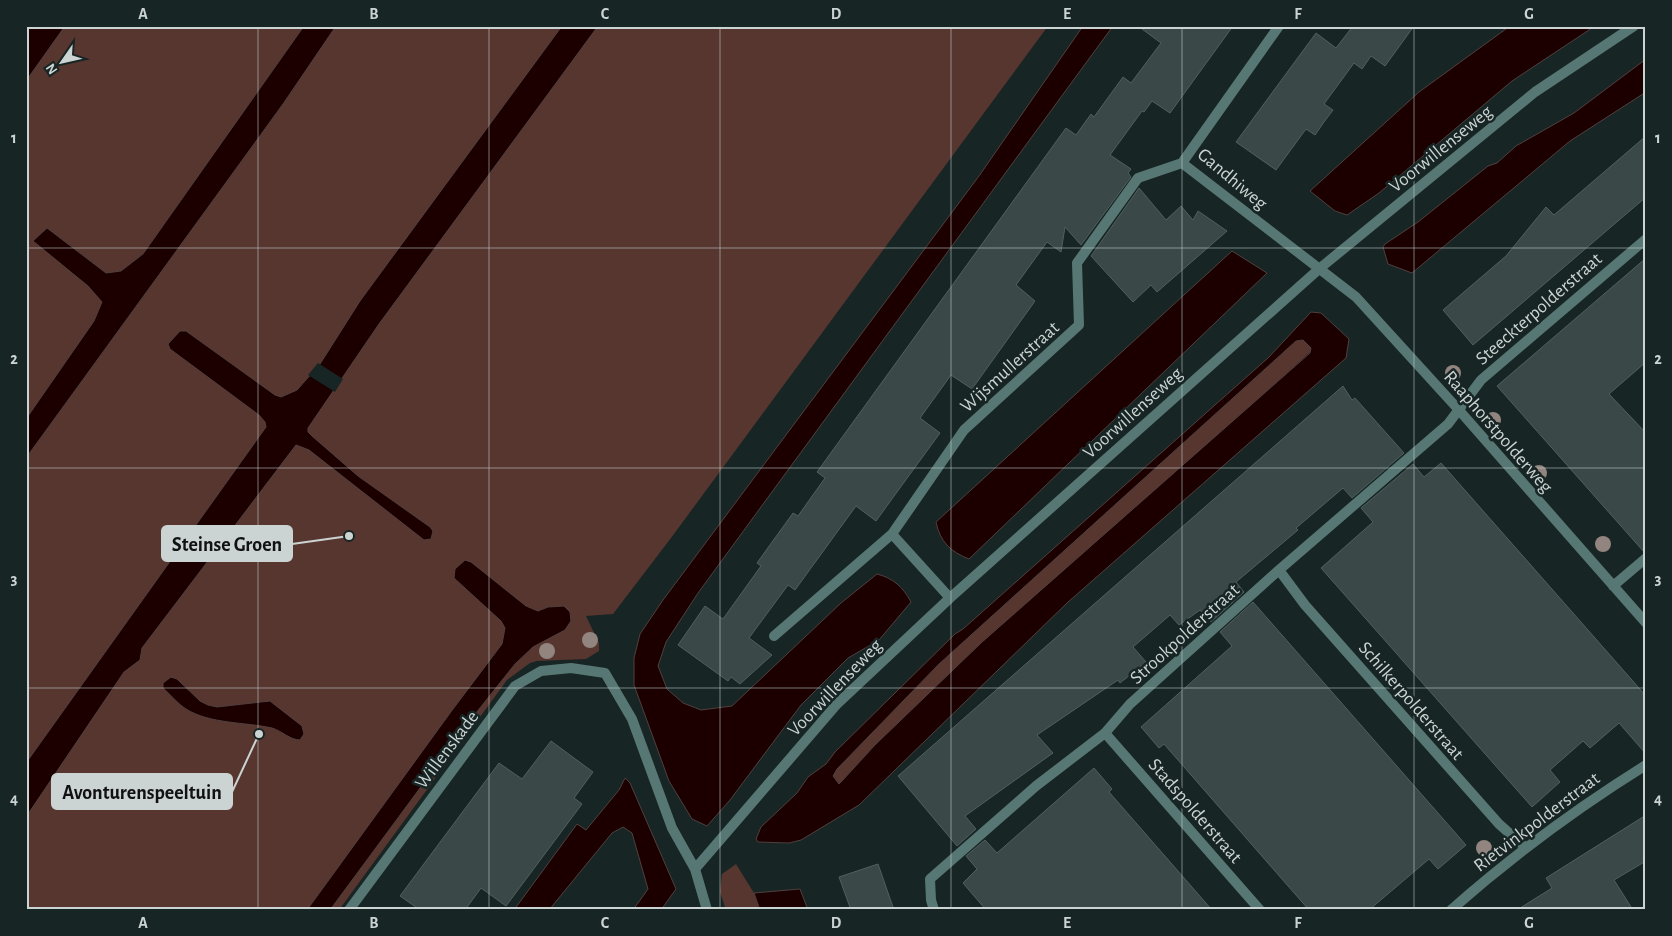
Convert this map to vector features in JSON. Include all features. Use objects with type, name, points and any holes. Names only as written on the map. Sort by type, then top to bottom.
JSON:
[{"type":"street","name":"Gandhiweg","points":[[1278,26],[1182,163],[1319,269]]},
{"type":"street","name":"Voorwillenseweg","points":[[695,869],[837,704],[950,598],[1319,269],[1535,92],[1634,26]]},
{"type":"street","name":"Wijsmullerstraat","points":[[774,636],[892,534],[964,430],[1079,325],[1077,263],[1138,178],[1182,163]]},
{"type":"street","name":"Steeckterpolderstraat","points":[[1458,409],[1481,380],[1646,239]]},
{"type":"street","name":"Raaphorstpolderweg","points":[[1319,269],[1356,297],[1458,409],[1646,623]]},
{"type":"street","name":"Strookpolderstraat","points":[[934,910],[931,900],[930,879],[1036,786],[1105,734],[1130,704],[1279,570],[1448,424],[1458,409]]},
{"type":"street","points":[[892,534],[950,598]]},
{"type":"street","points":[[1612,586],[1646,558]]},
{"type":"street","name":"Schilkerpolderstraat","points":[[1279,570],[1305,605],[1498,824],[1526,848]]},
{"type":"street","name":"Willenskade","points":[[349,910],[514,686],[541,671],[571,668],[605,673],[632,719],[672,828],[695,869]]},
{"type":"street","name":"Stadspolderstraat","points":[[1105,734],[1260,910]]},
{"type":"street","name":"Rietvinkpolderstraat","points":[[1451,910],[1526,848],[1603,792],[1646,764]]},
{"type":"street","points":[[695,869],[707,910]]},
{"type":"shaded area","points":[[26,26],[65,26],[26,81]]},
{"type":"shaded area","points":[[65,26],[304,26],[143,254],[121,271],[106,273],[47,228],[102,302],[94,321],[26,419],[26,81]]},
{"type":"shaded area","points":[[304,26],[336,26],[283,104],[26,458],[26,419],[94,321],[102,302],[88,286],[33,241],[47,228],[106,273],[121,271],[143,254]]},
{"type":"shaded area","points":[[336,26],[1048,26],[613,614],[586,616],[599,643],[599,651],[586,659],[530,663],[507,680],[339,910],[330,910],[468,723],[515,664],[527,652],[505,666],[326,910],[26,910],[26,458],[283,104]]},
{"type":"shaded area","points":[[562,26],[598,26],[379,324],[308,428],[308,432],[312,436],[358,476],[430,527],[433,531],[431,539],[424,540],[309,450],[296,445],[142,648],[140,660],[124,672],[26,817],[26,763],[266,427],[265,422],[259,415],[170,349],[168,344],[180,331],[186,331],[275,395],[281,397],[297,390],[320,364],[360,301]]},
{"type":"shaded area","points":[[1083,26],[1113,26],[698,593],[666,642],[658,666],[667,689],[683,703],[701,710],[732,706],[841,603],[877,574],[897,584],[911,602],[879,640],[848,658],[801,705],[730,800],[707,826],[692,819],[669,781],[634,685],[634,658],[640,634],[663,600],[979,176]]},
{"type":"shaded area","points":[[1510,26],[1595,26],[1512,81],[1379,193],[1347,215],[1335,211],[1310,191],[1419,92]]},
{"type":"shaded area","points":[[1646,59],[1646,92],[1570,141],[1412,273],[1388,264],[1383,247],[1385,244],[1418,222],[1488,166],[1497,163],[1516,146],[1574,113]]},
{"type":"shaded area","points":[[1232,251],[1267,273],[969,559],[947,545],[940,535],[936,522]]},
{"type":"shaded area","points":[[1311,312],[1321,313],[1349,339],[1346,358],[1067,603],[859,805],[801,840],[789,843],[758,842],[756,839],[761,827],[797,793],[808,777],[826,764],[835,752],[955,634],[963,629],[1269,357]],"holes":[[[1303,340],[1311,348],[1310,353],[981,643],[875,745],[839,784],[833,776],[837,769],[939,664],[1296,341]]]},
{"type":"shaded area","points":[[1303,340],[1311,348],[1310,352],[875,745],[838,784],[833,776],[837,769],[939,664],[1296,341]]},
{"type":"shaded area","points":[[465,560],[471,562],[526,606],[538,611],[548,607],[564,606],[570,612],[571,621],[565,630],[533,647],[515,664],[468,723],[330,910],[307,910],[502,644],[505,628],[501,621],[454,578],[455,569]]},
{"type":"shaded area","points":[[171,677],[177,679],[200,701],[208,705],[217,707],[270,701],[302,726],[304,734],[300,740],[296,740],[272,728],[217,720],[195,714],[183,707],[163,688],[163,683]]},
{"type":"shaded area","points":[[625,778],[630,783],[676,889],[661,910],[633,910],[648,889],[632,833],[623,827],[612,833],[549,910],[514,910],[577,824],[586,830],[619,790]]},
{"type":"shaded area","points":[[736,864],[754,893],[760,910],[726,910],[720,892],[722,874]]},
{"type":"shaded area","points":[[800,889],[808,910],[760,910],[754,893]]},
{"type":"pier","points":[[318,363],[343,379],[335,392],[308,375]]},
{"type":"building","points":[[1138,26],[1233,26],[1170,113],[1152,101],[1144,112],[1142,111],[1110,155],[1131,169],[1128,173],[1131,177],[1081,245],[1065,227],[1061,252],[1047,242],[1016,285],[1035,301],[972,389],[951,375],[920,418],[940,433],[876,521],[856,506],[795,590],[788,585],[749,638],[772,655],[740,684],[731,677],[728,681],[678,645],[705,606],[723,619],[761,566],[757,563],[793,513],[798,516],[825,478],[817,472],[1066,128],[1076,135],[1091,114],[1094,117],[1123,77],[1131,83],[1161,43]]},
{"type":"building","points":[[1353,26],[1414,26],[1385,66],[1371,56],[1362,69],[1354,63],[1324,104],[1333,110],[1315,135],[1306,129],[1276,170],[1236,142],[1316,33],[1336,48]]},
{"type":"building","points":[[1646,136],[1646,197],[1473,345],[1443,310],[1506,256],[1546,207],[1554,215]]},
{"type":"building","points":[[1139,188],[1166,220],[1181,206],[1193,220],[1198,211],[1227,231],[1157,292],[1151,285],[1133,302],[1091,256]]},
{"type":"building","points":[[1646,258],[1646,362],[1609,394],[1646,433],[1646,551],[1644,552],[1497,386]]},
{"type":"building","points":[[1343,386],[1352,400],[1355,398],[1404,453],[1352,498],[1343,488],[1296,528],[1298,530],[1236,582],[1244,592],[1211,622],[1200,610],[1179,625],[1170,615],[1133,647],[1146,662],[1120,683],[1118,680],[1037,735],[1053,753],[965,816],[976,829],[957,846],[898,776]]},
{"type":"building","points":[[1441,463],[1646,696],[1646,754],[1619,723],[1590,748],[1583,741],[1550,770],[1560,782],[1532,807],[1321,568],[1373,522],[1361,508],[1413,464],[1424,477]]},
{"type":"building","points":[[1253,602],[1466,845],[1438,869],[1429,859],[1369,910],[1309,910],[1164,744],[1159,748],[1141,727],[1232,646],[1220,632]]},
{"type":"building","points":[[551,741],[593,772],[574,798],[582,804],[506,906],[481,888],[465,910],[420,910],[400,896],[499,763],[522,779]]},
{"type":"building","points":[[1094,768],[1112,789],[1109,792],[1212,910],[986,910],[963,883],[977,869],[966,856],[985,840],[997,853]]},
{"type":"building","points":[[1646,815],[1646,861],[1614,880],[1633,910],[1517,910],[1552,888],[1546,878]]},
{"type":"building","points":[[878,864],[894,910],[851,910],[839,877]]},
{"type":"place","name":"Steinse Groen","points":[[349,536]]},
{"type":"place","name":"Avonturenspeeltuin","points":[[259,734]]}]
